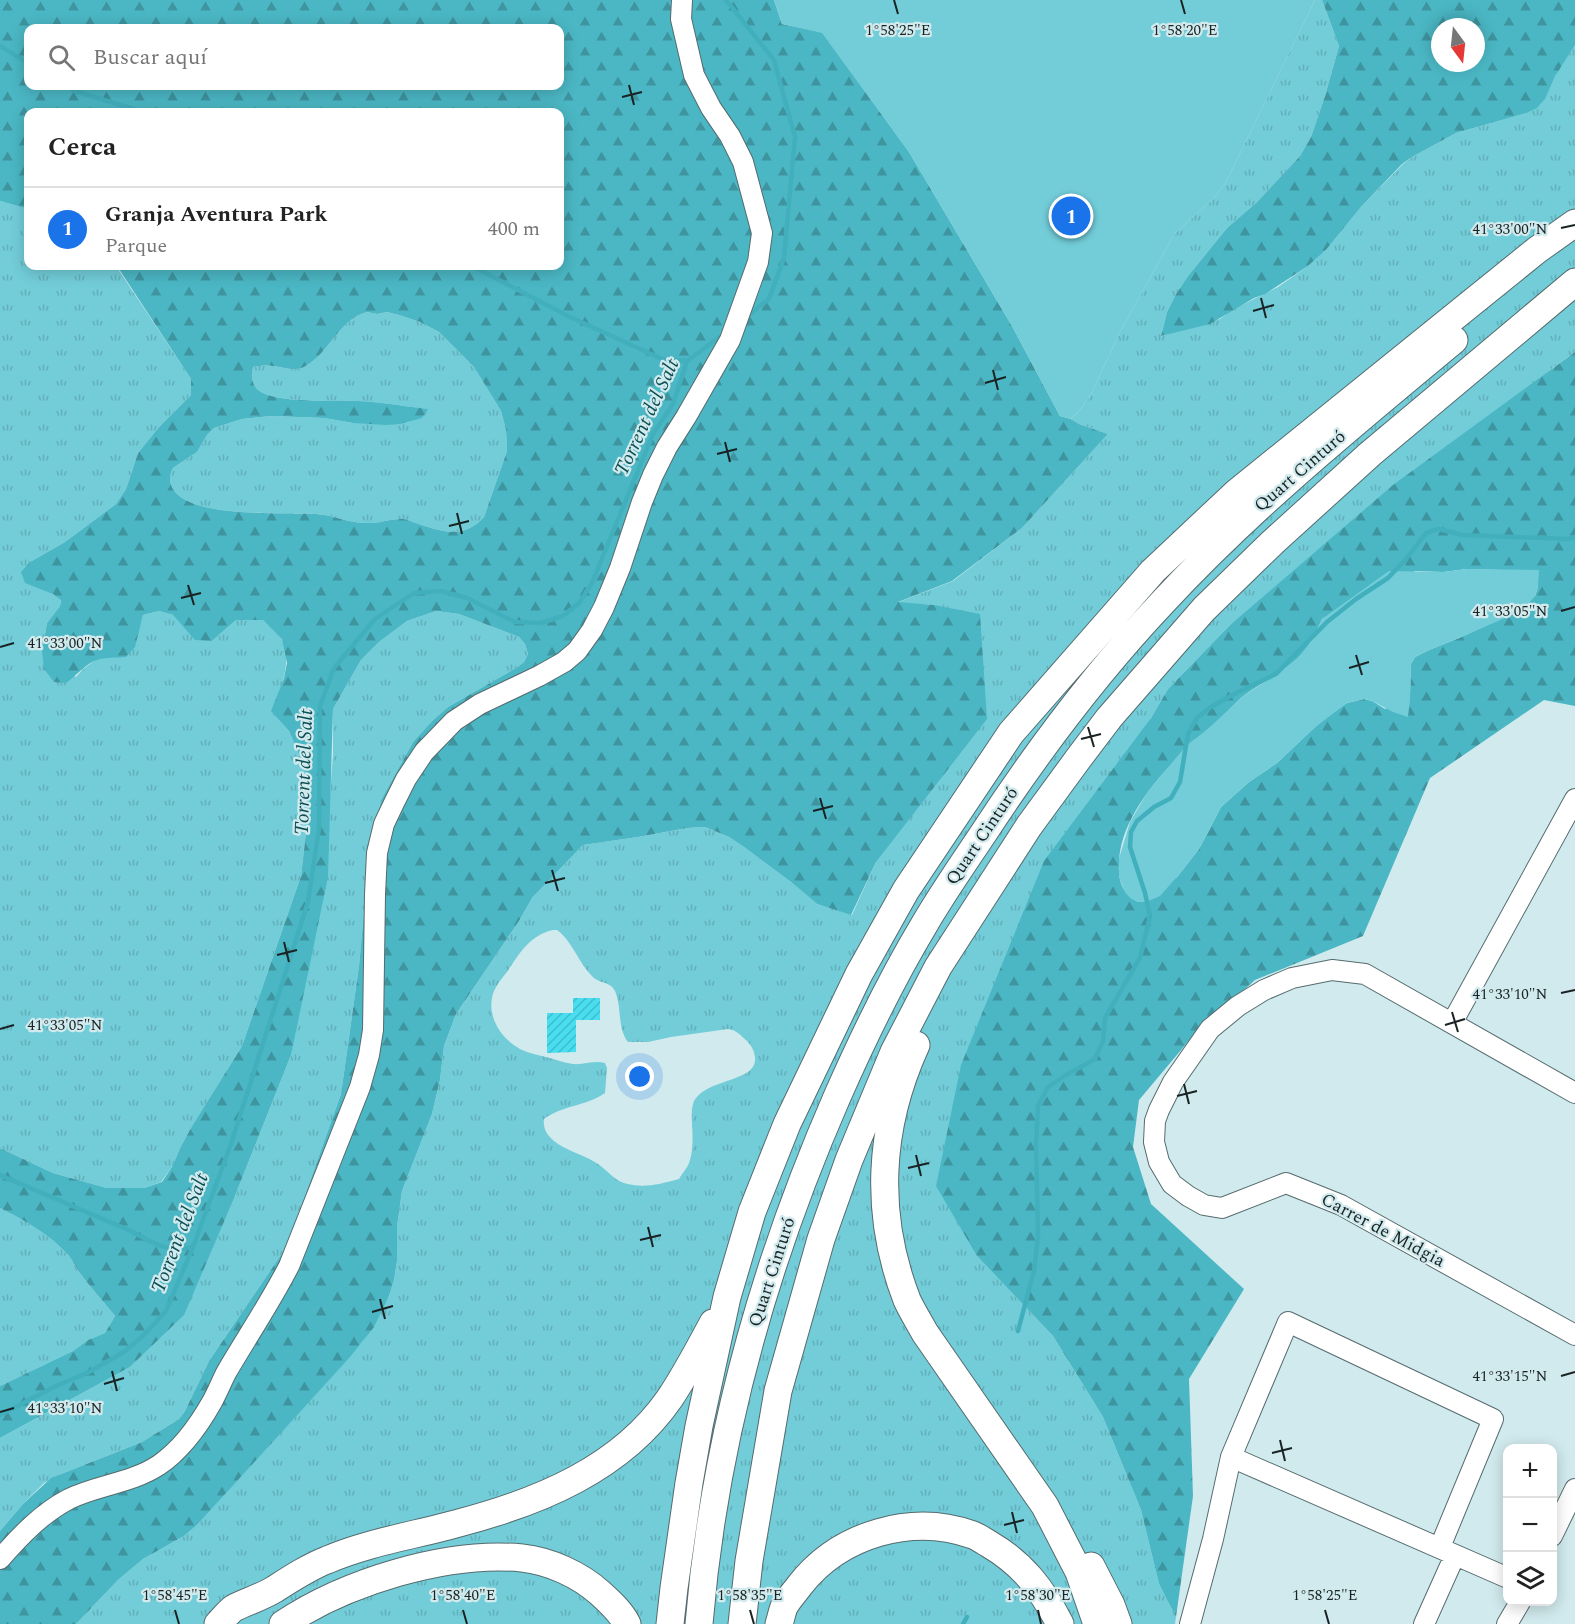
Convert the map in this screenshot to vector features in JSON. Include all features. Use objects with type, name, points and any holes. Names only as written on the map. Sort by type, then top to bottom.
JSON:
[{"type":"highway","points":[[670,1624],[689,1483],[727,1296],[752,1212],[787,1124],[859,974],[906,890],[1011,733],[1153,571],[1236,493],[1537,250],[1575,223]]},
{"type":"highway","name":"Quart Cinturó","points":[[699,1624],[710,1530],[722,1459],[738,1387],[763,1294],[818,1142],[878,1009],[925,923],[1011,791],[1059,724],[1161,603],[1231,532],[1300,469],[1575,237]]},
{"type":"highway","name":"Quart Cinturó","points":[[742,1624],[749,1561],[778,1391],[821,1239],[849,1160],[894,1052],[938,967],[1029,826],[1097,734],[1204,609],[1370,454],[1575,282]]},
{"type":"highway","points":[[974,912],[957,959],[908,1062],[891,1117],[884,1182],[887,1226],[895,1263],[908,1302],[925,1333],[1045,1506],[1078,1572],[1096,1624]]},
{"type":"highway","points":[[234,1624],[264,1596],[291,1578],[327,1560],[381,1542],[516,1506],[553,1492],[594,1470],[627,1446],[669,1400],[689,1368],[727,1296]]},
{"type":"highway","points":[[1045,1506],[1071,1532],[1111,1605],[1118,1624]]},
{"type":"highway","points":[[779,1624],[785,1605],[811,1571],[838,1549],[872,1534],[894,1528],[920,1525],[974,1535],[1017,1562],[1037,1586],[1060,1624]]},
{"type":"highway","points":[[283,1624],[303,1611],[344,1591],[381,1578],[456,1560],[499,1558],[523,1558],[567,1572],[590,1584],[609,1601],[627,1624]]},
{"type":"highway","points":[[218,1624],[232,1609],[264,1596]]},
{"type":"street","points":[[0,1559],[38,1520],[69,1500],[140,1476],[160,1464],[175,1451],[196,1426],[212,1402],[289,1266],[360,1087],[373,1030],[375,894],[378,853],[384,824],[406,779],[424,752],[454,721],[480,704],[564,662],[577,651],[604,608],[653,475],[730,340],[758,262],[762,233],[743,162],[694,75],[681,19],[681,0]]},
{"type":"street","points":[[1575,799],[1452,1023],[1575,1093]]},
{"type":"street","name":"Carrer de Midgia","points":[[1452,1023],[1365,974],[1332,970],[1292,978],[1264,990],[1238,1006],[1210,1029],[1173,1082],[1155,1121],[1154,1142],[1159,1162],[1172,1184],[1204,1205],[1222,1208],[1286,1183],[1341,1205],[1575,1335]]},
{"type":"street","points":[[1190,1624],[1213,1539],[1231,1457],[1288,1322],[1493,1419],[1424,1624]]},
{"type":"street","points":[[1231,1457],[1503,1576]]},
{"type":"street","points":[[1557,1526],[1575,1489]]},
{"type":"street","points":[[1507,1624],[1518,1606]]},
{"type":"green space","points":[[0,0],[774,0],[782,24],[822,32],[909,152],[1012,326],[1060,416],[1108,434],[1022,528],[952,581],[898,602],[934,605],[980,614],[987,719],[876,862],[851,915],[817,904],[744,847],[729,837],[705,827],[583,845],[532,898],[456,1014],[444,1046],[440,1080],[432,1114],[402,1191],[394,1280],[374,1327],[350,1357],[197,1525],[184,1536],[143,1559],[118,1580],[76,1624],[0,1624],[0,1531],[23,1504],[51,1478],[142,1442],[179,1419],[209,1361],[287,1246],[341,1094],[359,966],[367,879],[381,800],[413,742],[432,721],[448,707],[516,668],[524,662],[528,654],[525,644],[519,637],[459,614],[436,611],[407,621],[379,642],[361,660],[333,709],[328,877],[291,1055],[233,1201],[184,1315],[130,1367],[0,1438],[0,1386],[105,1333],[115,1316],[83,1278],[62,1248],[37,1229],[0,1208],[0,1148],[53,1173],[107,1188],[144,1188],[162,1182],[192,1126],[242,1046],[301,876],[310,797],[303,764],[289,731],[271,711],[284,678],[287,663],[282,639],[263,620],[236,620],[212,641],[195,640],[173,615],[159,611],[143,615],[135,647],[126,657],[97,660],[66,683],[54,682],[44,669],[42,651],[47,623],[60,606],[61,600],[53,594],[25,583],[21,572],[30,562],[65,542],[116,504],[126,489],[138,453],[159,427],[191,395],[191,379],[120,270],[564,270],[564,108],[24,108],[24,208],[0,201]],"holes":[[[367,312],[377,314],[387,312],[399,315],[439,332],[474,367],[501,411],[506,430],[507,451],[481,520],[466,530],[452,532],[434,529],[405,519],[366,523],[316,514],[257,513],[208,508],[188,501],[175,491],[170,477],[173,468],[197,452],[214,428],[242,419],[271,416],[324,418],[386,425],[422,418],[428,409],[367,402],[276,397],[265,394],[254,384],[253,367],[269,366],[292,369],[304,367],[321,354],[341,329],[357,316]]]},
{"type":"green space","points":[[774,0],[1315,0],[1225,184],[1213,199],[1175,233],[1120,332],[1091,394],[1071,419],[1060,416],[1012,326],[909,152],[822,33],[782,24]]},
{"type":"green space","points":[[1315,0],[1322,0],[1339,46],[1311,137],[1300,156],[1257,202],[1227,228],[1188,276],[1167,312],[1161,336],[1220,319],[1232,310],[1278,287],[1308,266],[1326,250],[1361,207],[1412,157],[1456,133],[1534,109],[1545,98],[1556,73],[1575,45],[1575,352],[1229,626],[1168,689],[1151,718],[977,1256],[1053,1336],[1103,1417],[1141,1510],[1159,1584],[1176,1617],[1175,1624],[76,1624],[118,1580],[143,1559],[184,1536],[197,1525],[363,1341],[389,1296],[394,1280],[402,1191],[432,1114],[440,1080],[444,1046],[456,1014],[532,898],[583,845],[705,827],[729,837],[744,847],[817,904],[852,915],[876,862],[934,605],[896,603],[953,581],[1022,528],[1108,434],[1071,419],[1091,394],[1120,332],[1175,233],[1213,199],[1225,184]],"holes":[[[557,930],[567,940],[592,976],[615,991],[622,1030],[628,1042],[648,1042],[728,1029],[739,1034],[752,1049],[755,1057],[754,1066],[748,1072],[707,1089],[693,1104],[691,1155],[679,1179],[645,1186],[624,1183],[592,1160],[553,1141],[546,1132],[544,1119],[551,1114],[591,1101],[605,1093],[607,1068],[605,1063],[570,1063],[520,1049],[506,1039],[496,1025],[491,1008],[498,983],[526,946],[538,936]]]},
{"type":"green space","points":[[1322,0],[1575,0],[1575,45],[1555,76],[1545,99],[1537,108],[1527,113],[1456,133],[1412,157],[1402,164],[1361,207],[1326,250],[1308,266],[1265,294],[1210,324],[1161,336],[1167,312],[1188,276],[1227,228],[1257,202],[1300,156],[1311,137],[1339,46]]},
{"type":"green space","points":[[0,201],[24,208],[24,270],[119,270],[191,379],[191,395],[159,427],[138,453],[126,489],[116,504],[65,542],[30,562],[53,594],[61,599],[60,606],[47,623],[42,651],[76,677],[83,669],[139,628],[143,615],[159,611],[173,615],[212,641],[236,620],[263,620],[283,641],[286,659],[284,677],[272,711],[289,731],[303,764],[310,797],[301,876],[242,1046],[192,1126],[172,1167],[161,1182],[144,1188],[107,1188],[53,1173],[0,1148]]},
{"type":"green space","points":[[367,312],[377,314],[387,312],[399,315],[439,332],[474,367],[501,411],[506,430],[507,451],[481,520],[466,530],[452,532],[434,529],[405,519],[366,523],[316,514],[257,513],[208,508],[188,501],[175,491],[170,477],[173,468],[197,452],[214,428],[242,419],[271,416],[324,418],[353,423],[422,418],[427,409],[384,403],[290,399],[265,394],[254,385],[253,367],[269,366],[292,369],[304,367],[321,354],[349,322]]},
{"type":"green space","points":[[1575,352],[1575,706],[1544,700],[1430,778],[1363,936],[1255,980],[1192,1037],[1139,1100],[1133,1147],[1151,1204],[1244,1289],[1189,1379],[1193,1496],[1176,1617],[1159,1584],[1141,1510],[1103,1417],[1053,1336],[977,1256],[936,1186],[961,1065],[1044,861],[1151,718],[1168,689],[1229,626],[1393,485]],"holes":[[[1467,569],[1538,571],[1538,587],[1535,596],[1514,613],[1415,657],[1411,664],[1410,692],[1385,709],[1364,699],[1347,703],[1332,713],[1277,763],[1249,782],[1221,807],[1199,849],[1177,877],[1138,902],[1128,895],[1120,881],[1119,864],[1122,843],[1141,801],[1172,763],[1239,699],[1298,658],[1309,644],[1322,619],[1415,571],[1443,572]]]},
{"type":"green space","points":[[1467,569],[1539,570],[1538,587],[1535,596],[1523,610],[1415,657],[1411,664],[1408,717],[1364,699],[1347,703],[1221,807],[1199,849],[1160,896],[1146,902],[1138,902],[1130,898],[1119,877],[1119,858],[1130,822],[1148,791],[1187,745],[1242,697],[1299,657],[1313,639],[1322,619],[1389,571],[1443,572]]},
{"type":"green space","points":[[436,611],[459,614],[519,637],[525,644],[528,654],[524,662],[516,668],[448,707],[432,721],[413,742],[381,800],[367,879],[359,966],[341,1094],[287,1246],[209,1361],[179,1419],[142,1442],[44,1483],[0,1531],[0,1438],[130,1367],[183,1315],[233,1201],[291,1055],[330,794],[333,709],[361,660],[379,642],[407,621]]},
{"type":"green space","points":[[0,1208],[37,1229],[62,1248],[83,1278],[115,1316],[105,1333],[0,1386]]},
{"type":"building","points":[[573,998],[600,998],[600,1020],[576,1020],[576,1052],[547,1053],[547,1013],[573,1013]]},
{"type":"waterway","name":"Torrent del Salt","points":[[726,0],[774,60],[795,137],[784,258],[769,299],[746,317]]},
{"type":"waterway","points":[[0,46],[24,61]]},
{"type":"waterway","points":[[73,90],[130,108]]},
{"type":"waterway","points":[[480,270],[568,316],[662,359],[687,361]]},
{"type":"waterway","name":"Torrent del Salt","points":[[0,1415],[87,1373],[124,1352],[144,1335],[166,1311],[193,1247],[231,1144],[308,902],[319,828],[320,706],[334,668],[375,619],[414,593],[441,591],[467,598],[515,622],[541,623],[563,616],[579,603],[592,583],[653,434],[673,404],[687,361],[725,333]]},
{"type":"waterway","points":[[1018,1331],[1034,1271],[1038,1237],[1036,1145],[1038,1106],[1048,1087],[1095,1059],[1103,1041],[1105,1018],[1140,958],[1150,916],[1130,847],[1131,832],[1137,821],[1154,807],[1171,798],[1180,782],[1188,734],[1197,718],[1236,693],[1276,674],[1327,622],[1388,578],[1426,533],[1439,529],[1462,535],[1568,539],[1575,537]]},
{"type":"waterway","points":[[0,1175],[161,1246],[176,1249],[193,1247]]},
{"type":"waterway","points":[[963,1624],[967,1617]]},
{"type":"place","name":"Granja Aventura Park","points":[[1071,216]]}]
